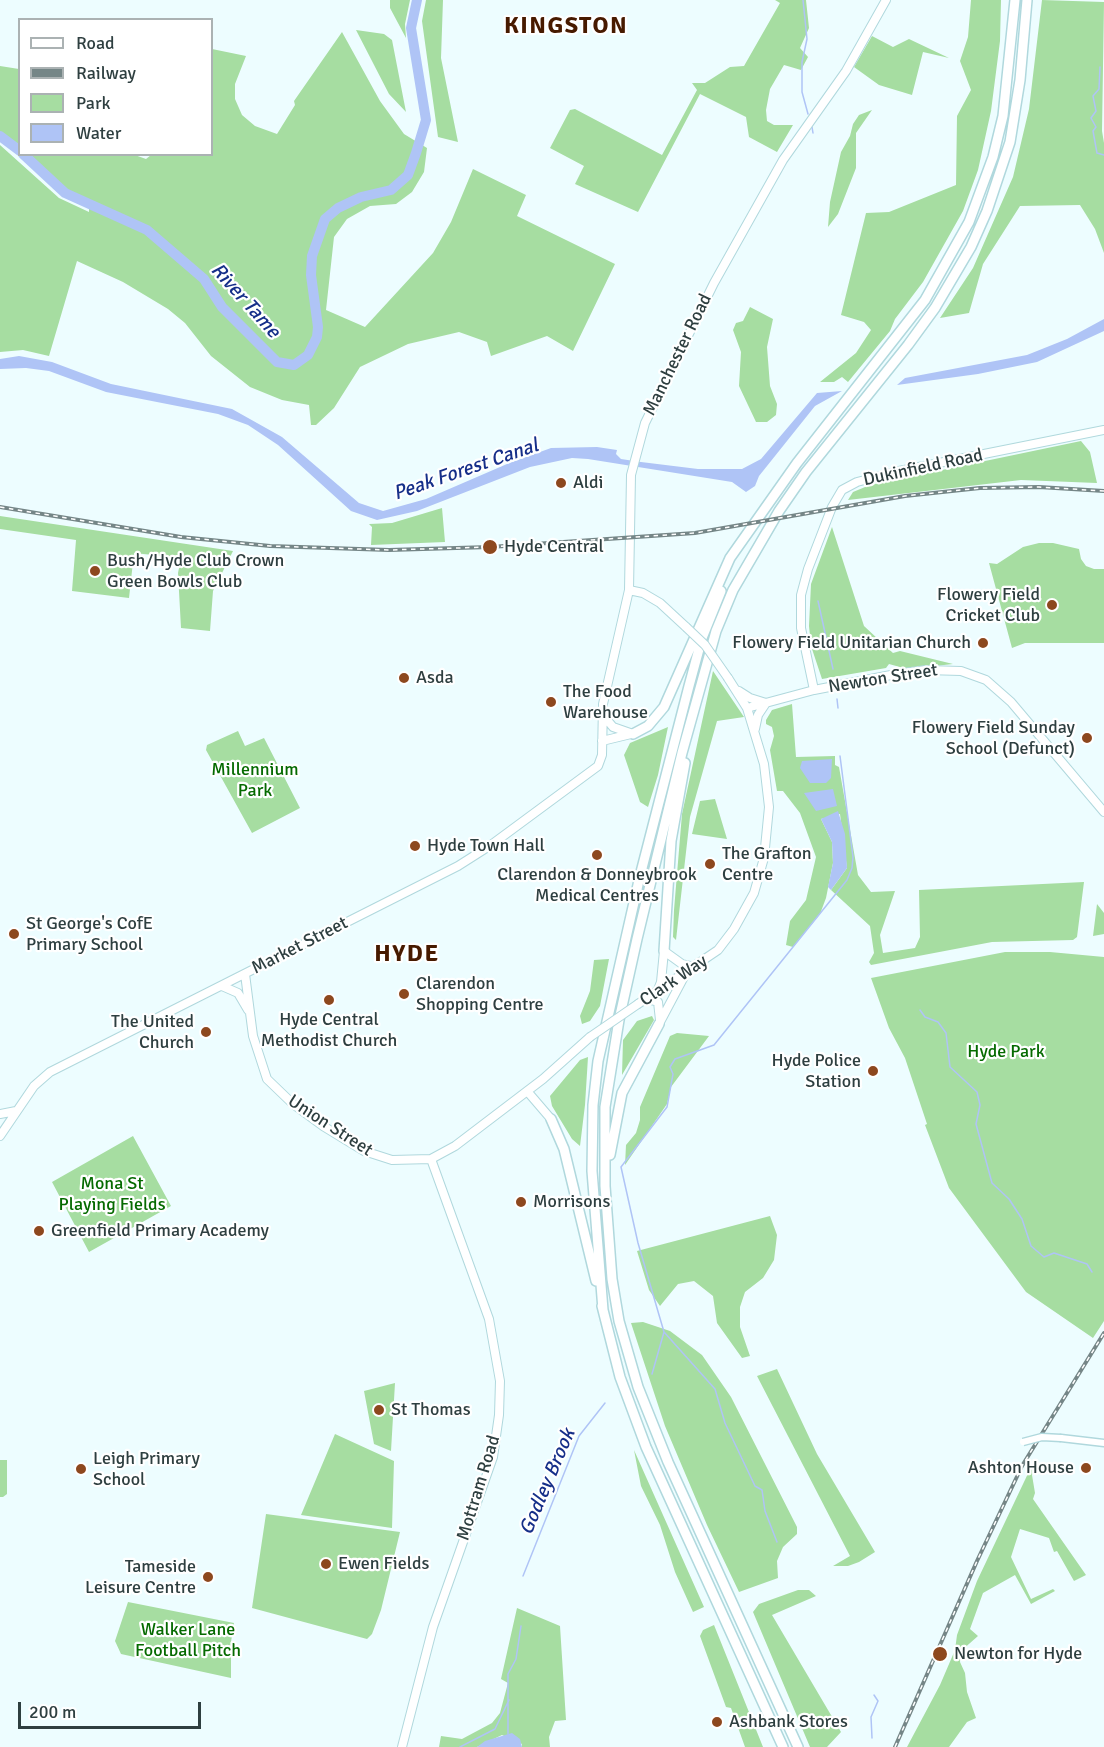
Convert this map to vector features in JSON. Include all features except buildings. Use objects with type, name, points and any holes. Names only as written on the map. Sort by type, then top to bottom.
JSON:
[{"type":"highway","points":[[633,734],[648,726],[664,707],[730,558],[796,463],[925,300],[963,232],[981,193],[998,136],[1008,81],[1014,0]]},
{"type":"highway","points":[[798,1747],[668,1462],[638,1387],[619,1321],[612,1279],[605,1186],[605,1107],[619,1020],[692,714],[716,631],[733,590],[779,511],[806,472],[908,345],[934,308],[971,247],[987,211],[1010,142],[1020,80],[1028,0]]},
{"type":"highway","points":[[603,1310],[592,1171],[593,1105],[606,1016],[702,639],[729,571],[758,516]]},
{"type":"highway","points":[[664,951],[671,841],[686,759],[733,590]]},
{"type":"highway","points":[[605,1186],[615,1121],[622,1093],[659,1024]]},
{"type":"highway","points":[[551,1119],[564,1149],[620,1377],[646,1447],[783,1747]]},
{"type":"main road","name":"Manchester Road","points":[[602,755],[602,714],[629,590],[631,475],[635,454],[657,394],[714,283],[783,160],[846,71],[886,0]]},
{"type":"main road","name":"Dukinfield Road","points":[[814,690],[801,628],[801,595],[829,515],[842,490],[856,482],[899,471],[1104,430]]},
{"type":"main road","name":"Clark Way","points":[[431,1159],[455,1146],[527,1091],[590,1037],[686,974],[718,950],[734,929],[754,893],[764,858],[769,807],[764,764],[747,708],[705,645],[660,603],[643,593],[629,590]]},
{"type":"main road","name":"Newton Street","points":[[747,708],[814,690],[926,670],[961,671],[986,680],[1011,702],[1104,812]]},
{"type":"main road","points":[[735,688],[750,699],[766,703],[758,715],[755,731]]},
{"type":"main road","points":[[602,714],[613,728],[633,734]]},
{"type":"main road","points":[[602,741],[633,734]]},
{"type":"main road","name":"Market Street","points":[[1,1131],[34,1086],[50,1072],[458,866],[586,777],[598,766],[602,755]]},
{"type":"main road","points":[[664,951],[682,964],[694,967]]},
{"type":"main road","points":[[657,992],[661,982],[664,951]]},
{"type":"main road","name":"Union Street","points":[[245,974],[253,1036],[263,1072],[278,1092],[377,1157],[400,1161],[431,1159]]},
{"type":"main road","points":[[659,1024],[686,974]]},
{"type":"main road","name":"Union Street","points":[[222,986],[238,993],[251,1014]]},
{"type":"main road","points":[[647,999],[658,1002],[659,1024]]},
{"type":"main road","points":[[527,1091],[551,1119]]},
{"type":"main road","points":[[0,1114],[16,1111]]},
{"type":"main road","name":"Mottram Road","points":[[402,1747],[433,1627],[493,1456],[499,1415],[500,1381],[490,1326],[431,1159]]},
{"type":"street","points":[[1023,1442],[1042,1437],[1104,1443]]},
{"type":"green space","points":[[390,0],[410,0],[405,24],[406,38],[390,8]]},
{"type":"green space","points":[[426,0],[443,0],[441,58],[458,142],[438,137],[422,21]]},
{"type":"green space","points":[[775,0],[806,0],[809,28],[800,48],[808,57],[801,70],[784,65],[770,89],[766,110],[767,121],[774,125],[793,125],[777,152],[749,137],[746,117],[700,94],[638,212],[575,184],[584,166],[550,148],[570,110],[575,109],[662,155],[697,90],[692,83],[705,83],[730,67],[744,66],[780,3]]},
{"type":"green space","points":[[971,0],[1001,0],[1000,41],[991,111],[978,170],[963,211],[923,282],[895,319],[890,331],[848,382],[842,377],[834,382],[820,382],[856,353],[871,330],[864,322],[841,315],[866,213],[889,212],[956,185],[957,116],[971,90],[960,61],[968,37]]},
{"type":"green space","points":[[1042,0],[1104,2],[1102,131],[1104,143],[1104,253],[1095,229],[1080,205],[1020,206],[983,264],[969,313],[940,318],[973,268],[1013,177],[1029,109]]},
{"type":"green space","points":[[356,30],[384,34],[392,40],[406,112],[389,94]]},
{"type":"green space","points":[[342,32],[380,101],[404,134],[427,148],[424,172],[412,192],[396,204],[370,206],[347,219],[334,237],[326,310],[365,327],[433,253],[451,222],[473,169],[526,195],[517,216],[615,264],[573,351],[547,336],[491,356],[487,342],[459,332],[408,344],[360,367],[334,408],[316,425],[311,425],[309,405],[282,400],[250,387],[211,356],[185,323],[168,309],[123,282],[77,261],[49,356],[23,350],[0,352],[0,145],[59,198],[89,212],[89,205],[65,193],[24,156],[138,156],[146,159],[150,156],[213,156],[213,49],[246,56],[235,84],[235,99],[242,115],[255,126],[277,134],[295,105],[294,101]]},
{"type":"green space","points":[[872,36],[893,47],[909,39],[949,58],[923,52],[912,95],[879,85],[854,67]]},
{"type":"green space","points":[[0,66],[18,69],[18,150],[0,136]]},
{"type":"green space","points":[[872,110],[856,133],[856,168],[838,214],[828,227],[830,202],[841,152],[859,115]]},
{"type":"green space","points":[[750,307],[773,319],[767,347],[770,386],[777,404],[776,415],[767,422],[756,422],[739,386],[741,352],[733,330],[736,323],[743,321]]},
{"type":"green space","points":[[1081,441],[1090,452],[1097,483],[1021,480],[848,500],[853,492],[870,485]]},
{"type":"green space","points":[[442,508],[445,542],[371,545],[372,527],[369,524],[392,523]]},
{"type":"green space","points":[[0,516],[233,551],[213,591],[210,631],[181,628],[178,573],[181,558],[134,553],[129,598],[72,591],[76,540],[0,529]]},
{"type":"green space","points":[[832,527],[864,626],[893,653],[900,651],[953,664],[907,669],[889,664],[886,668],[822,679],[811,646],[809,626],[811,584]]},
{"type":"green space","name":"Flowery Field Cricket Club","points":[[1039,543],[1053,543],[1079,549],[1081,559],[1086,566],[1104,569],[1104,643],[1025,643],[1012,648],[989,563],[997,564],[1023,547]]},
{"type":"green space","points":[[713,671],[744,717],[717,721],[690,817],[676,940],[673,937],[674,910],[682,814]]},
{"type":"green space","points":[[792,704],[796,757],[835,756],[835,765],[839,767],[858,875],[871,892],[895,891],[880,935],[883,953],[915,948],[920,937],[919,890],[1084,882],[1077,937],[1073,940],[992,942],[871,965],[869,962],[874,953],[870,926],[831,890],[847,868],[840,814],[821,819],[832,842],[833,863],[826,898],[820,914],[793,947],[786,945],[790,921],[806,900],[816,857],[800,813],[783,791],[777,791],[770,750],[774,736],[772,727],[766,724],[766,720],[772,710]]},
{"type":"green space","points":[[668,727],[658,775],[648,807],[640,802],[624,755],[630,743]]},
{"type":"green space","name":"Millennium Park","points":[[238,731],[245,746],[264,738],[300,808],[252,833],[206,750],[207,745]]},
{"type":"green space","points":[[715,799],[727,839],[692,834],[700,801]]},
{"type":"green space","points":[[1097,904],[1104,913],[1104,934],[1093,936]]},
{"type":"green space","name":"Hyde Park","points":[[1005,952],[1050,952],[1104,957],[1104,1321],[1093,1338],[1026,1292],[949,1188],[925,1125],[927,1124],[905,1058],[889,1028],[871,978]]},
{"type":"green space","points":[[609,959],[600,1006],[590,1021],[582,1024],[580,1016],[590,991],[594,960]]},
{"type":"green space","points":[[652,1016],[654,1020],[622,1075],[623,1040],[637,1021]]},
{"type":"green space","points":[[677,1033],[709,1036],[671,1087],[667,1104],[625,1165],[626,1145],[636,1133],[640,1120],[640,1107],[670,1036]]},
{"type":"green space","points":[[588,1057],[580,1146],[572,1139],[552,1106],[550,1096],[580,1060]]},
{"type":"green space","name":"Mona St Playing Fields","points":[[133,1136],[171,1206],[89,1252],[52,1182]]},
{"type":"green space","points":[[770,1216],[777,1235],[774,1260],[763,1278],[745,1292],[740,1307],[740,1327],[750,1356],[742,1358],[717,1323],[713,1296],[694,1281],[678,1284],[660,1306],[649,1290],[637,1251]]},
{"type":"green space","points":[[643,1322],[670,1331],[702,1355],[731,1397],[797,1527],[797,1534],[783,1547],[777,1561],[778,1578],[739,1592],[707,1525],[665,1426],[631,1323]]},
{"type":"green space","points":[[777,1369],[817,1454],[875,1552],[859,1562],[848,1566],[833,1566],[850,1556],[757,1376]]},
{"type":"green space","points":[[395,1383],[391,1451],[374,1444],[364,1391]]},
{"type":"green space","points":[[335,1434],[394,1461],[392,1528],[301,1515]]},
{"type":"green space","points":[[634,1450],[704,1607],[693,1612],[675,1572],[660,1525],[641,1486]]},
{"type":"green space","points":[[0,1460],[7,1460],[7,1494],[3,1497],[0,1497]]},
{"type":"green space","points":[[1033,1463],[1036,1464],[1032,1475],[1035,1493],[1033,1499],[1086,1575],[1074,1581],[1057,1551],[1054,1552],[1049,1538],[1020,1529],[1011,1557],[1031,1599],[1053,1589],[1055,1591],[1031,1604],[1015,1575],[983,1593],[970,1629],[978,1636],[961,1651],[960,1662],[976,1718],[967,1722],[949,1747],[907,1747],[940,1685],[955,1650],[957,1635],[977,1581]]},
{"type":"green space","name":"Ewen Fields","points":[[266,1514],[400,1532],[381,1610],[372,1634],[367,1639],[252,1608]]},
{"type":"green space","points":[[798,1590],[809,1590],[816,1596],[772,1615],[841,1732],[827,1747],[810,1747],[753,1612],[759,1604]]},
{"type":"green space","name":"Walker Lane Football Pitch","points":[[128,1602],[234,1623],[231,1642],[231,1678],[121,1654],[115,1641]]},
{"type":"green space","points":[[517,1608],[560,1626],[566,1720],[555,1721],[549,1737],[550,1747],[522,1747],[522,1744],[502,1735],[477,1747],[439,1747],[441,1736],[462,1739],[492,1723],[500,1713],[508,1683],[501,1679]]},
{"type":"green space","points":[[714,1625],[763,1747],[745,1747],[731,1708],[726,1707],[700,1636],[703,1630]]},
{"type":"water","points":[[1104,319],[1104,331],[1037,362],[978,374],[897,385],[905,378],[1027,355],[1067,339]]},
{"type":"water","points":[[19,356],[52,362],[111,384],[232,409],[282,437],[359,503],[383,511],[426,499],[507,464],[551,448],[597,447],[617,450],[616,454],[621,459],[698,469],[742,469],[761,459],[817,393],[842,391],[815,406],[759,476],[755,486],[746,492],[732,482],[572,458],[530,467],[417,511],[377,520],[351,511],[278,445],[248,425],[218,414],[106,392],[49,371],[26,368],[0,369],[0,359]]},
{"type":"water","points":[[832,759],[831,778],[826,783],[810,783],[800,768],[802,761]]},
{"type":"water","points":[[833,789],[837,806],[816,811],[804,793]]},
{"type":"water","points":[[838,811],[845,834],[847,868],[831,890],[828,887],[833,863],[832,842],[821,819]]},
{"type":"water","points":[[512,1733],[520,1739],[522,1747],[477,1747],[485,1741]]},
{"type":"waterway","name":"River Tame","points":[[25,156],[65,193],[147,230],[204,279],[222,307],[277,362],[294,365],[308,355],[317,337],[318,327],[311,275],[312,256],[325,219],[338,208],[361,197],[391,190],[408,175],[416,153],[426,120],[411,28],[417,0]]},
{"type":"waterway","points":[[803,0],[807,39],[802,62],[802,92],[808,114]]},
{"type":"waterway","points":[[1100,67],[1099,89],[1093,96],[1096,111],[1091,118],[1096,127],[1093,131],[1097,153],[1104,155]]},
{"type":"waterway","points":[[812,127],[813,133]]},
{"type":"waterway","name":"River Tame","points":[[0,136],[18,150]]},
{"type":"waterway","points":[[818,601],[833,669]]},
{"type":"waterway","points":[[837,699],[838,708]]},
{"type":"waterway","points":[[777,1542],[765,1511],[762,1490],[755,1486],[725,1423],[715,1389],[664,1332],[638,1243],[621,1167],[667,1107],[673,1074],[670,1067],[675,1059],[714,1045],[847,880],[852,868],[853,857],[840,756]]},
{"type":"waterway","points":[[920,1010],[925,1017],[938,1022],[946,1033],[950,1067],[977,1092],[980,1105],[976,1124],[992,1183],[1009,1199],[1022,1219],[1031,1246],[1044,1257],[1054,1253],[1087,1264],[1092,1272]]},
{"type":"waterway","name":"Godley Brook","points":[[652,1374],[664,1332]]},
{"type":"waterway","name":"Godley Brook","points":[[523,1576],[579,1436],[605,1403]]},
{"type":"waterway","name":"Godley Brook","points":[[508,1734],[508,1674],[516,1659],[521,1626]]},
{"type":"waterway","points":[[872,1738],[871,1717],[878,1701],[874,1695]]},
{"type":"waterway","points":[[460,1747],[495,1729],[509,1700]]},
{"type":"railway","points":[[0,507],[181,537],[270,546],[389,550],[490,547],[695,533],[905,496],[980,488],[1039,487],[1104,491]]},
{"type":"railway","points":[[895,1747],[977,1561],[1022,1466],[1104,1333]]},
{"type":"place","name":"Aldi","points":[[561,483]]},
{"type":"place","name":"Hyde Central","points":[[490,547]]},
{"type":"place","name":"Bush/Hyde Club Crown Green Bowls Club","points":[[95,571]]},
{"type":"place","name":"Flowery Field Cricket Club","points":[[1052,605]]},
{"type":"place","name":"Flowery Field Unitarian Church","points":[[983,643]]},
{"type":"place","name":"Asda","points":[[404,678]]},
{"type":"place","name":"The Food Warehouse","points":[[551,702]]},
{"type":"place","name":"Flowery Field Sunday School (Defunct)","points":[[1087,738]]},
{"type":"place","name":"Hyde Town Hall","points":[[415,846]]},
{"type":"place","name":"Clarendon & Donneybrook Medical Centres","points":[[597,855]]},
{"type":"place","name":"The Grafton Centre","points":[[710,864]]},
{"type":"place","name":"St George's CofE Primary School","points":[[14,934]]},
{"type":"place","name":"Clarendon Shopping Centre","points":[[404,994]]},
{"type":"place","name":"Hyde Central Methodist Church","points":[[329,1000]]},
{"type":"place","name":"The United Church","points":[[206,1032]]},
{"type":"place","name":"Hyde Police Station","points":[[873,1071]]},
{"type":"place","name":"Morrisons","points":[[521,1202]]},
{"type":"place","name":"Greenfield Primary Academy","points":[[39,1231]]},
{"type":"place","name":"St Thomas","points":[[379,1410]]},
{"type":"place","name":"Ashton House","points":[[1086,1468]]},
{"type":"place","name":"Leigh Primary School","points":[[81,1469]]},
{"type":"place","name":"Ewen Fields","points":[[326,1564]]},
{"type":"place","name":"Tameside Leisure Centre","points":[[208,1577]]},
{"type":"place","name":"Newton for Hyde","points":[[940,1654]]},
{"type":"place","name":"Ashbank Stores","points":[[717,1722]]},
{"type":"district","name":"KINGSTON","points":[[566,27]]},
{"type":"district","name":"HYDE","points":[[407,955]]},
{"type":"water label","name":"Peak Forest Canal","points":[[466,470]]}]
